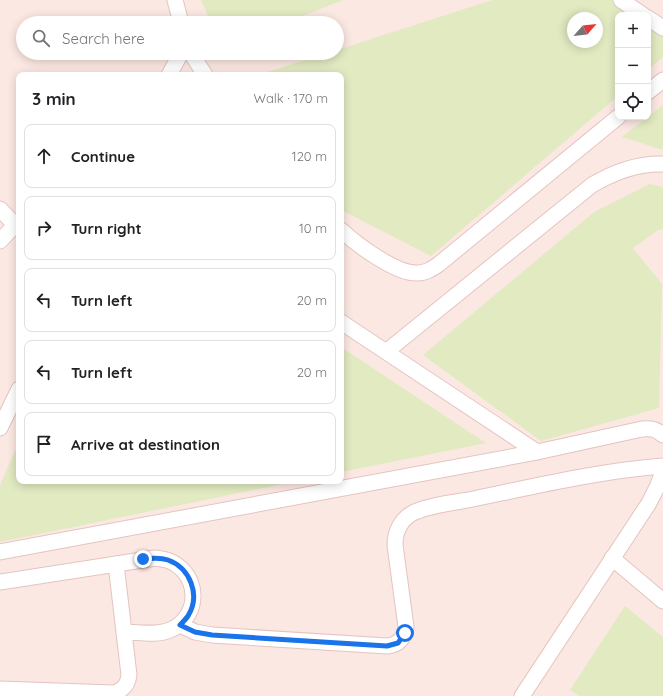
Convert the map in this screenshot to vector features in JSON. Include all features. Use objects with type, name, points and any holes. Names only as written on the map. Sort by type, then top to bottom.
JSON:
[{"type":"street","points":[[175,0],[179,16]]},
{"type":"street","points":[[621,0],[639,12]]},
{"type":"street","points":[[651,20],[663,28]]},
{"type":"street","points":[[170,72],[176,60]]},
{"type":"street","points":[[195,60],[203,72]]},
{"type":"street","points":[[651,90],[663,80]]},
{"type":"street","points":[[344,232],[363,248],[400,270],[416,273],[428,270],[446,259],[615,119]]},
{"type":"street","points":[[386,351],[592,185],[605,177],[632,167],[647,164],[663,164]]},
{"type":"street","points":[[0,209],[16,222]]},
{"type":"street","points":[[0,241],[16,224]]},
{"type":"street","points":[[344,324],[537,452]]},
{"type":"street","points":[[0,428],[16,395]]},
{"type":"street","points":[[0,552],[537,452],[642,429],[650,428],[663,435]]},
{"type":"street","points":[[180,625],[195,632],[212,635],[393,646],[402,638],[406,627],[395,538],[400,525],[410,514],[454,502],[555,482],[608,472],[663,466]]},
{"type":"street","points":[[522,696],[649,503],[663,471]]},
{"type":"street","points":[[0,582],[155,558],[166,560],[177,565],[186,573],[192,583],[194,594],[193,606],[188,617],[180,625],[170,630],[158,633],[124,632]]},
{"type":"street","points":[[612,558],[663,601]]},
{"type":"street","points":[[0,689],[109,693],[119,692],[126,685],[128,680],[116,564]]},
{"type":"green space","points":[[201,0],[343,0],[303,16],[208,16]]},
{"type":"green space","points":[[492,0],[613,0],[631,12],[615,12],[615,99],[431,256],[344,211],[344,72],[267,72],[305,60],[344,60],[344,48]]},
{"type":"green space","points":[[651,26],[663,35],[663,57],[651,67]]},
{"type":"green space","points":[[663,105],[663,150],[622,137],[644,120],[651,120],[651,114]]},
{"type":"green space","points":[[650,184],[663,187],[663,229],[658,230],[633,248],[662,284],[659,408],[541,441],[423,355],[594,212]]},
{"type":"green space","points":[[344,349],[486,443],[344,471]]},
{"type":"green space","points":[[16,449],[16,484],[283,484],[0,542],[0,485]]},
{"type":"green space","points":[[625,606],[663,637],[663,696],[579,696],[570,690]]},
{"type":"route","points":[[143,559],[155,558],[166,560],[177,565],[186,573],[192,583],[194,594],[193,606],[188,617],[180,625],[195,632],[212,635],[387,646],[393,646],[398,643],[405,633]]}]
